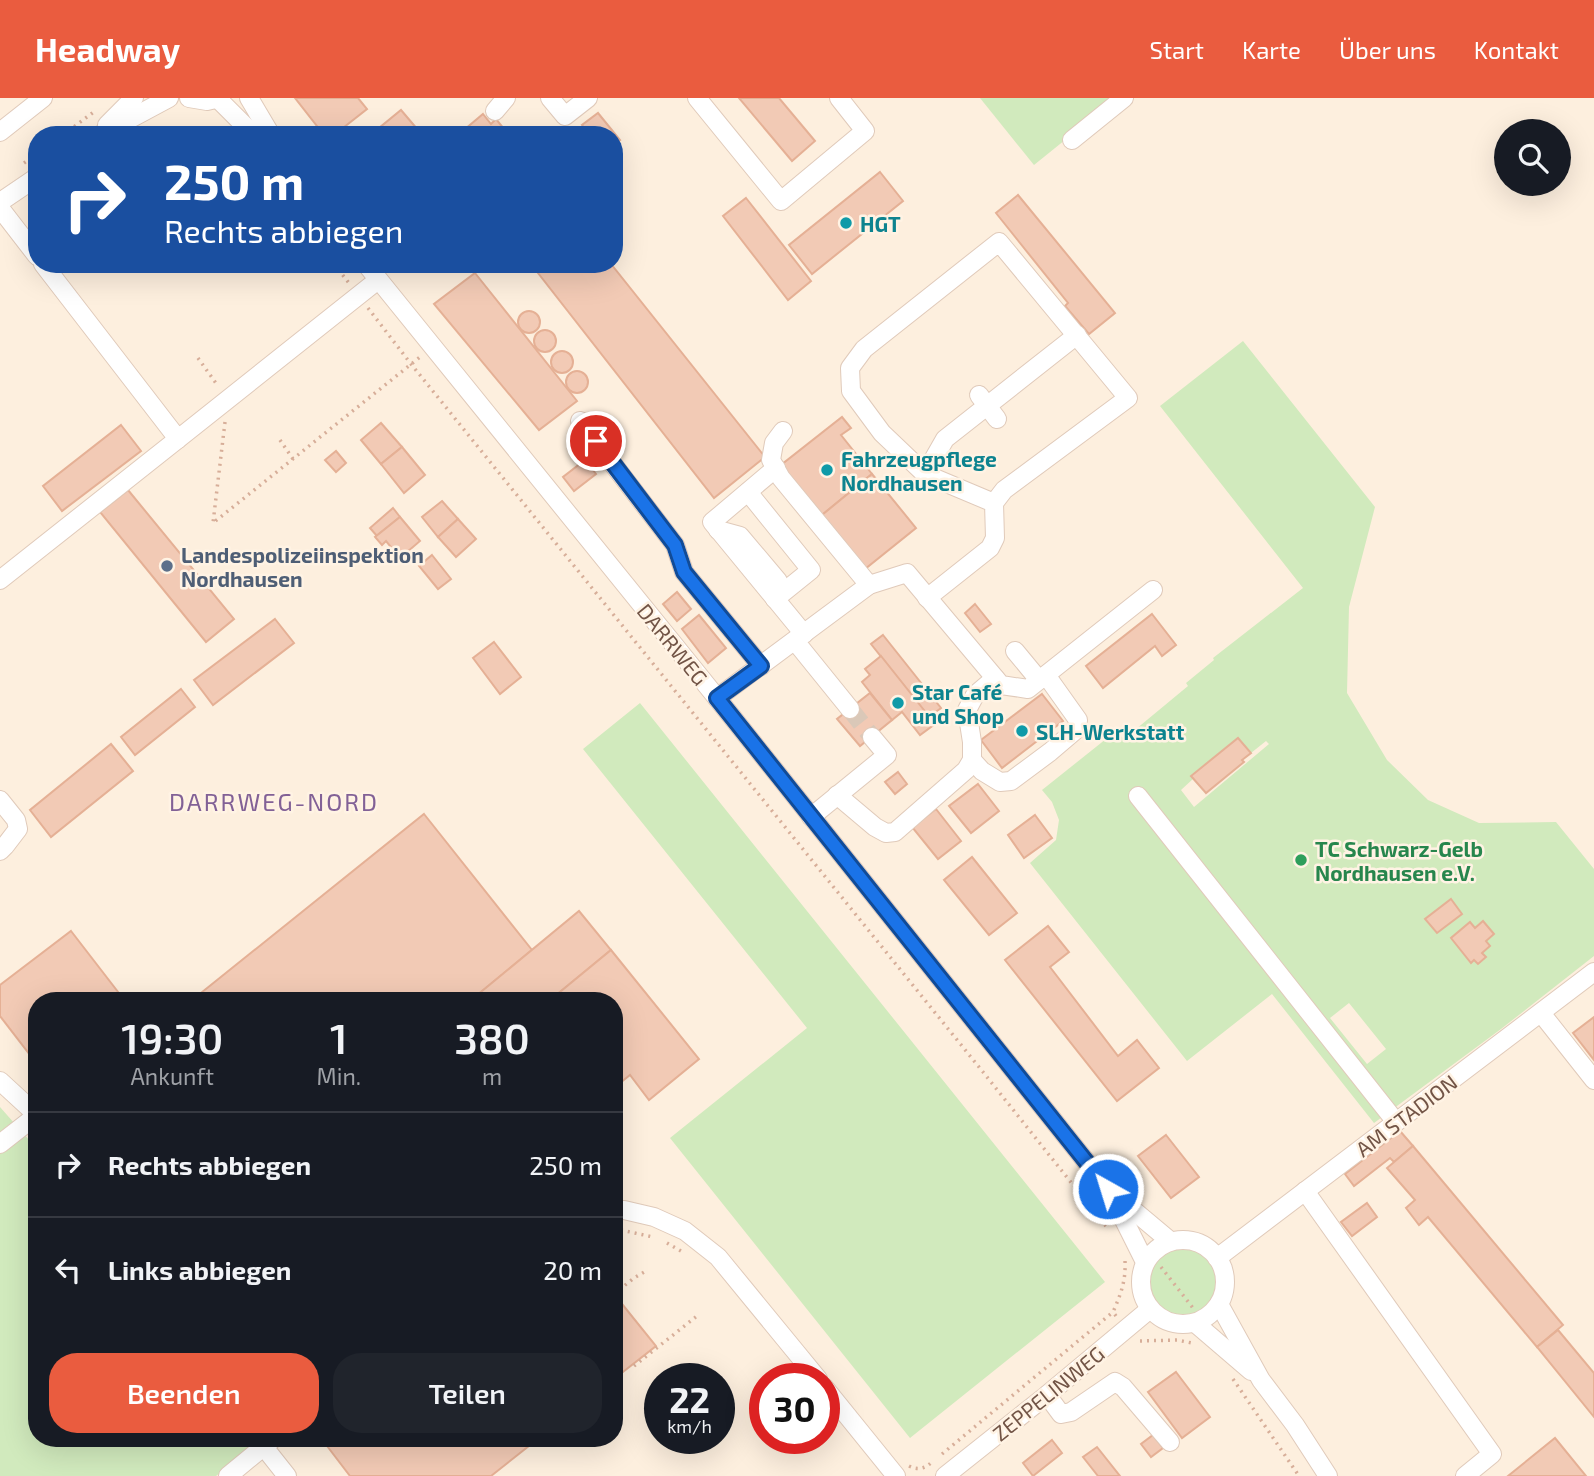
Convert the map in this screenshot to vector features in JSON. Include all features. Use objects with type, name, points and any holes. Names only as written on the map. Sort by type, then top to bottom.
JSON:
[{"type":"street","points":[[0,132],[43,98]]},
{"type":"street","points":[[107,126],[134,98]]},
{"type":"street","points":[[115,126],[169,98]]},
{"type":"street","points":[[189,98],[207,101],[219,98],[245,126]]},
{"type":"street","points":[[249,98],[266,126]]},
{"type":"street","points":[[550,98],[565,116],[588,98]]},
{"type":"street","points":[[697,98],[782,201],[865,131],[839,98]]},
{"type":"street","points":[[1072,140],[1124,98]]},
{"type":"street","points":[[0,202],[28,183]]},
{"type":"street","points":[[0,208],[28,244]]},
{"type":"street","points":[[927,598],[990,548],[995,538],[995,503],[1004,490],[1128,398],[999,242],[864,349],[850,368],[851,391],[882,433],[925,474],[995,503]]},
{"type":"street","points":[[50,273],[178,439]]},
{"type":"street","name":"DARRWEG","points":[[373,273],[717,698],[1108,1189],[1148,1259],[1141,1274],[1141,1286],[1150,1309]]},
{"type":"street","points":[[0,580],[378,280]]},
{"type":"street","points":[[925,474],[945,439],[1077,335]]},
{"type":"street","points":[[580,421],[675,545],[684,572],[761,666]]},
{"type":"street","points":[[783,431],[774,443],[771,460],[781,478],[869,585]]},
{"type":"street","points":[[776,468],[712,522],[775,599],[850,709]]},
{"type":"street","points":[[748,492],[811,570],[775,599]]},
{"type":"street","points":[[717,698],[869,585],[907,573],[1001,685],[1028,689],[1153,590]]},
{"type":"street","points":[[972,760],[982,771],[1000,782],[1011,781],[1077,729],[1078,720],[1015,651]]},
{"type":"street","points":[[837,795],[875,827],[886,834],[895,832],[966,770],[972,760],[967,710],[975,695],[995,678]]},
{"type":"street","points":[[811,817],[887,755],[872,737]]},
{"type":"street","points":[[1139,796],[1396,1122]]},
{"type":"street","points":[[0,800],[16,820],[18,829],[0,850]]},
{"type":"street","name":"AM STADION","points":[[1217,1258],[1594,972]]},
{"type":"street","points":[[1541,1013],[1594,1080]]},
{"type":"street","points":[[0,1081],[28,1107]]},
{"type":"street","points":[[0,1144],[28,1122]]},
{"type":"street","name":"DARRWEG","points":[[1108,1189],[1170,1241]]},
{"type":"street","points":[[1305,1191],[1492,1454],[1465,1476]]},
{"type":"street","points":[[623,1210],[654,1217],[685,1231],[718,1257],[805,1363]]},
{"type":"street","points":[[1148,1259],[1160,1246],[1170,1241],[1183,1239],[1196,1242],[1208,1248],[1217,1258],[1225,1281],[1219,1304],[1213,1312],[1199,1321],[1173,1323],[1150,1309]]},
{"type":"street","points":[[1219,1304],[1261,1380],[1295,1425],[1328,1476]]},
{"type":"street","name":"ZEPPELINWEG","points":[[945,1476],[1150,1309]]},
{"type":"street","points":[[1199,1321],[1261,1380]]},
{"type":"street","points":[[1047,1395],[1061,1414],[1071,1412],[1115,1382],[1123,1387],[1170,1442]]},
{"type":"street","points":[[840,1407],[893,1472]]},
{"type":"street","points":[[228,1476],[264,1447]]},
{"type":"street","points":[[271,1447],[287,1476]]},
{"type":"path","points":[[75,126],[103,105]]},
{"type":"path","points":[[341,273],[411,364],[1108,1230]]},
{"type":"path","points":[[198,358],[228,400],[213,523],[433,347]]},
{"type":"path","points":[[281,440],[293,459]]},
{"type":"path","points":[[623,1230],[656,1238]]},
{"type":"path","points":[[667,1243],[688,1255]]},
{"type":"path","points":[[893,1472],[902,1459],[912,1468],[926,1467],[1113,1312],[1122,1291],[1125,1274],[1124,1252]]},
{"type":"path","points":[[1148,1259],[1199,1321]]},
{"type":"path","points":[[623,1287],[646,1271]]},
{"type":"path","points":[[1113,1312],[1137,1341],[1177,1340],[1198,1344]]},
{"type":"path","points":[[634,1366],[697,1316]]},
{"type":"path","points":[[1227,1371],[1299,1476]]},
{"type":"green space","points":[[980,98],[1117,98],[1034,165]]},
{"type":"green space","points":[[1243,341],[1375,507],[1349,607],[1347,693],[1387,760],[1428,800],[1479,823],[1556,822],[1594,869],[1594,956],[1374,1123],[1272,994],[1187,1061],[1030,863],[1056,840],[1059,820],[1052,802],[1042,790],[1116,731],[1124,739],[1188,686],[1186,683],[1214,660],[1213,658],[1303,588],[1160,406]],"holes":[[[1237,738],[1251,753],[1266,741],[1269,744],[1194,807],[1181,790],[1194,778],[1192,775]],[[1349,1003],[1386,1049],[1367,1064],[1330,1018]]]},
{"type":"green space","points":[[640,703],[1105,1282],[910,1438],[670,1138],[807,1028],[583,749]]},
{"type":"green space","points":[[0,1107],[28,1139],[28,1447],[253,1447],[216,1476],[0,1476]]},
{"type":"green space","points":[[1189,1246],[1202,1252],[1211,1261],[1215,1267],[1215,1295],[1207,1306],[1196,1314],[1175,1316],[1157,1306],[1149,1295],[1147,1274],[1157,1256],[1168,1248]]},
{"type":"building","points":[[295,98],[358,98],[367,109],[345,126],[317,126]]},
{"type":"building","points":[[739,98],[779,98],[815,141],[792,161]]},
{"type":"building","points":[[401,110],[415,126],[381,126]]},
{"type":"building","points":[[598,113],[609,126],[583,126]]},
{"type":"building","points":[[483,114],[491,124],[496,119],[502,126],[469,126]]},
{"type":"building","name":"HGT","points":[[880,172],[903,201],[812,274],[789,245]]},
{"type":"building","points":[[1018,195],[1115,313],[1089,334],[1065,306],[1068,303],[996,213]]},
{"type":"building","points":[[746,198],[811,281],[788,300],[723,216]]},
{"type":"building","points":[[475,273],[577,401],[539,430],[434,304]]},
{"type":"building","points":[[538,273],[618,273],[765,457],[714,498]]},
{"type":"building","points":[[525,311],[533,311],[540,318],[540,326],[533,333],[525,333],[518,326],[518,318]]},
{"type":"building","points":[[545,330],[553,333],[556,341],[553,349],[545,352],[537,349],[534,341],[537,333]]},
{"type":"building","points":[[562,351],[570,354],[573,362],[570,370],[562,373],[554,370],[551,362],[554,354]]},
{"type":"building","points":[[577,371],[585,374],[588,382],[585,390],[577,393],[569,390],[566,382],[569,374]]},
{"type":"building","name":"Fahrzeugpflege Nordhausen","points":[[842,417],[851,428],[841,435],[872,474],[822,515],[781,465]]},
{"type":"building","points":[[381,423],[402,447],[381,464],[361,440]]},
{"type":"building","points":[[121,425],[141,451],[62,511],[43,486]]},
{"type":"building","points":[[402,447],[425,475],[404,493],[381,464]]},
{"type":"building","points":[[336,451],[346,463],[336,472],[325,460]]},
{"type":"building","points":[[585,460],[596,474],[574,491],[563,477]]},
{"type":"building","points":[[872,474],[916,528],[865,569],[822,515]]},
{"type":"building","name":"Landespolizeiinspektion Nordhausen","points":[[128,490],[234,619],[206,642],[100,512]]},
{"type":"building","points":[[442,501],[458,519],[438,537],[422,517]]},
{"type":"building","points":[[393,508],[400,517],[377,536],[370,528]]},
{"type":"building","points":[[400,517],[420,541],[400,558],[386,541],[382,545],[375,537]]},
{"type":"building","points":[[458,519],[476,539],[456,557],[438,537]]},
{"type":"building","points":[[432,555],[451,579],[438,589],[419,566]]},
{"type":"building","points":[[677,592],[691,609],[677,621],[663,604]]},
{"type":"building","points":[[975,604],[991,624],[980,632],[965,613]]},
{"type":"building","points":[[1152,614],[1176,645],[1162,656],[1155,646],[1103,688],[1086,666]]},
{"type":"building","points":[[699,615],[726,648],[708,663],[682,629]]},
{"type":"building","points":[[275,619],[294,643],[213,705],[194,680]]},
{"type":"building","points":[[883,635],[941,708],[929,717],[871,644]]},
{"type":"building","points":[[494,642],[521,677],[500,694],[473,658]]},
{"type":"building","name":"Star Café und Shop","points":[[881,656],[935,724],[920,735],[902,712],[892,720],[862,682],[870,675],[865,669]]},
{"type":"building","points":[[181,689],[195,707],[135,755],[121,737]]},
{"type":"building","points":[[870,693],[892,720],[860,746],[837,719]]},
{"type":"building","name":"SLH-Werkstatt","points":[[1042,694],[1063,721],[1002,768],[981,740]]},
{"type":"building","points":[[1238,738],[1251,753],[1206,793],[1191,776]]},
{"type":"building","points":[[111,744],[133,771],[51,837],[30,810]]},
{"type":"building","points":[[898,772],[907,784],[895,794],[885,782]]},
{"type":"building","points":[[978,784],[999,811],[971,833],[949,806]]},
{"type":"building","points":[[936,809],[961,841],[938,859],[912,827]]},
{"type":"building","points":[[424,814],[532,950],[481,992],[202,992]]},
{"type":"building","points":[[1035,815],[1052,838],[1024,858],[1008,835]]},
{"type":"building","points":[[972,857],[1017,913],[989,935],[944,880]]},
{"type":"building","points":[[1451,899],[1462,914],[1437,933],[1425,919]]},
{"type":"building","points":[[579,911],[611,950],[560,992],[481,992]]},
{"type":"building","points":[[1483,921],[1494,934],[1486,941],[1490,946],[1482,953],[1486,957],[1478,964],[1474,960],[1471,963],[1451,938],[1470,922],[1475,928]]},
{"type":"building","points":[[1048,926],[1069,952],[1050,967],[1118,1056],[1137,1040],[1159,1068],[1117,1101],[1005,960]]},
{"type":"building","points":[[71,931],[118,992],[28,992],[28,1052],[0,1016],[0,985]]},
{"type":"building","points":[[611,950],[699,1059],[649,1100],[630,1075],[623,1081],[623,992],[560,992]]},
{"type":"building","points":[[1594,1017],[1594,1060],[1573,1033]]},
{"type":"building","points":[[1400,1131],[1413,1146],[1394,1162],[1390,1158],[1354,1186],[1345,1174]]},
{"type":"building","points":[[1166,1135],[1199,1177],[1171,1198],[1138,1156]]},
{"type":"building","points":[[1413,1146],[1563,1325],[1537,1347],[1428,1217],[1419,1225],[1406,1208],[1415,1200],[1387,1168]]},
{"type":"building","points":[[1367,1203],[1377,1217],[1352,1236],[1341,1222]]},
{"type":"building","points":[[623,1305],[656,1346],[623,1372]]},
{"type":"building","points":[[1558,1330],[1594,1373],[1594,1417],[1537,1347]]},
{"type":"building","points":[[1176,1372],[1210,1417],[1182,1438],[1148,1392]]},
{"type":"building","points":[[1153,1435],[1163,1448],[1151,1457],[1141,1444]]},
{"type":"building","points":[[1555,1438],[1586,1476],[1508,1476]]},
{"type":"building","points":[[1052,1440],[1062,1453],[1033,1476],[1023,1463]]},
{"type":"building","points":[[328,1447],[528,1447],[491,1476],[350,1476]]},
{"type":"building","points":[[1097,1447],[1120,1476],[1098,1476],[1083,1457]]},
{"type":"tunnel","points":[[850,709],[872,737]]},
{"type":"place","name":"HGT","points":[[846,223]]},
{"type":"place","name":"Fahrzeugpflege Nordhausen","points":[[827,470]]},
{"type":"place","name":"Landespolizeiinspektion Nordhausen","points":[[167,566]]},
{"type":"place","name":"Star Café und Shop","points":[[898,703]]},
{"type":"place","name":"SLH-Werkstatt","points":[[1022,731]]},
{"type":"place","name":"TC Schwarz-Gelb Nordhausen e.V.","points":[[1301,860]]},
{"type":"district","name":"DARRWEG-NORD","points":[[274,801]]},
{"type":"route","points":[[596,441],[675,545],[684,572],[761,666],[717,698],[1108,1189]]}]
